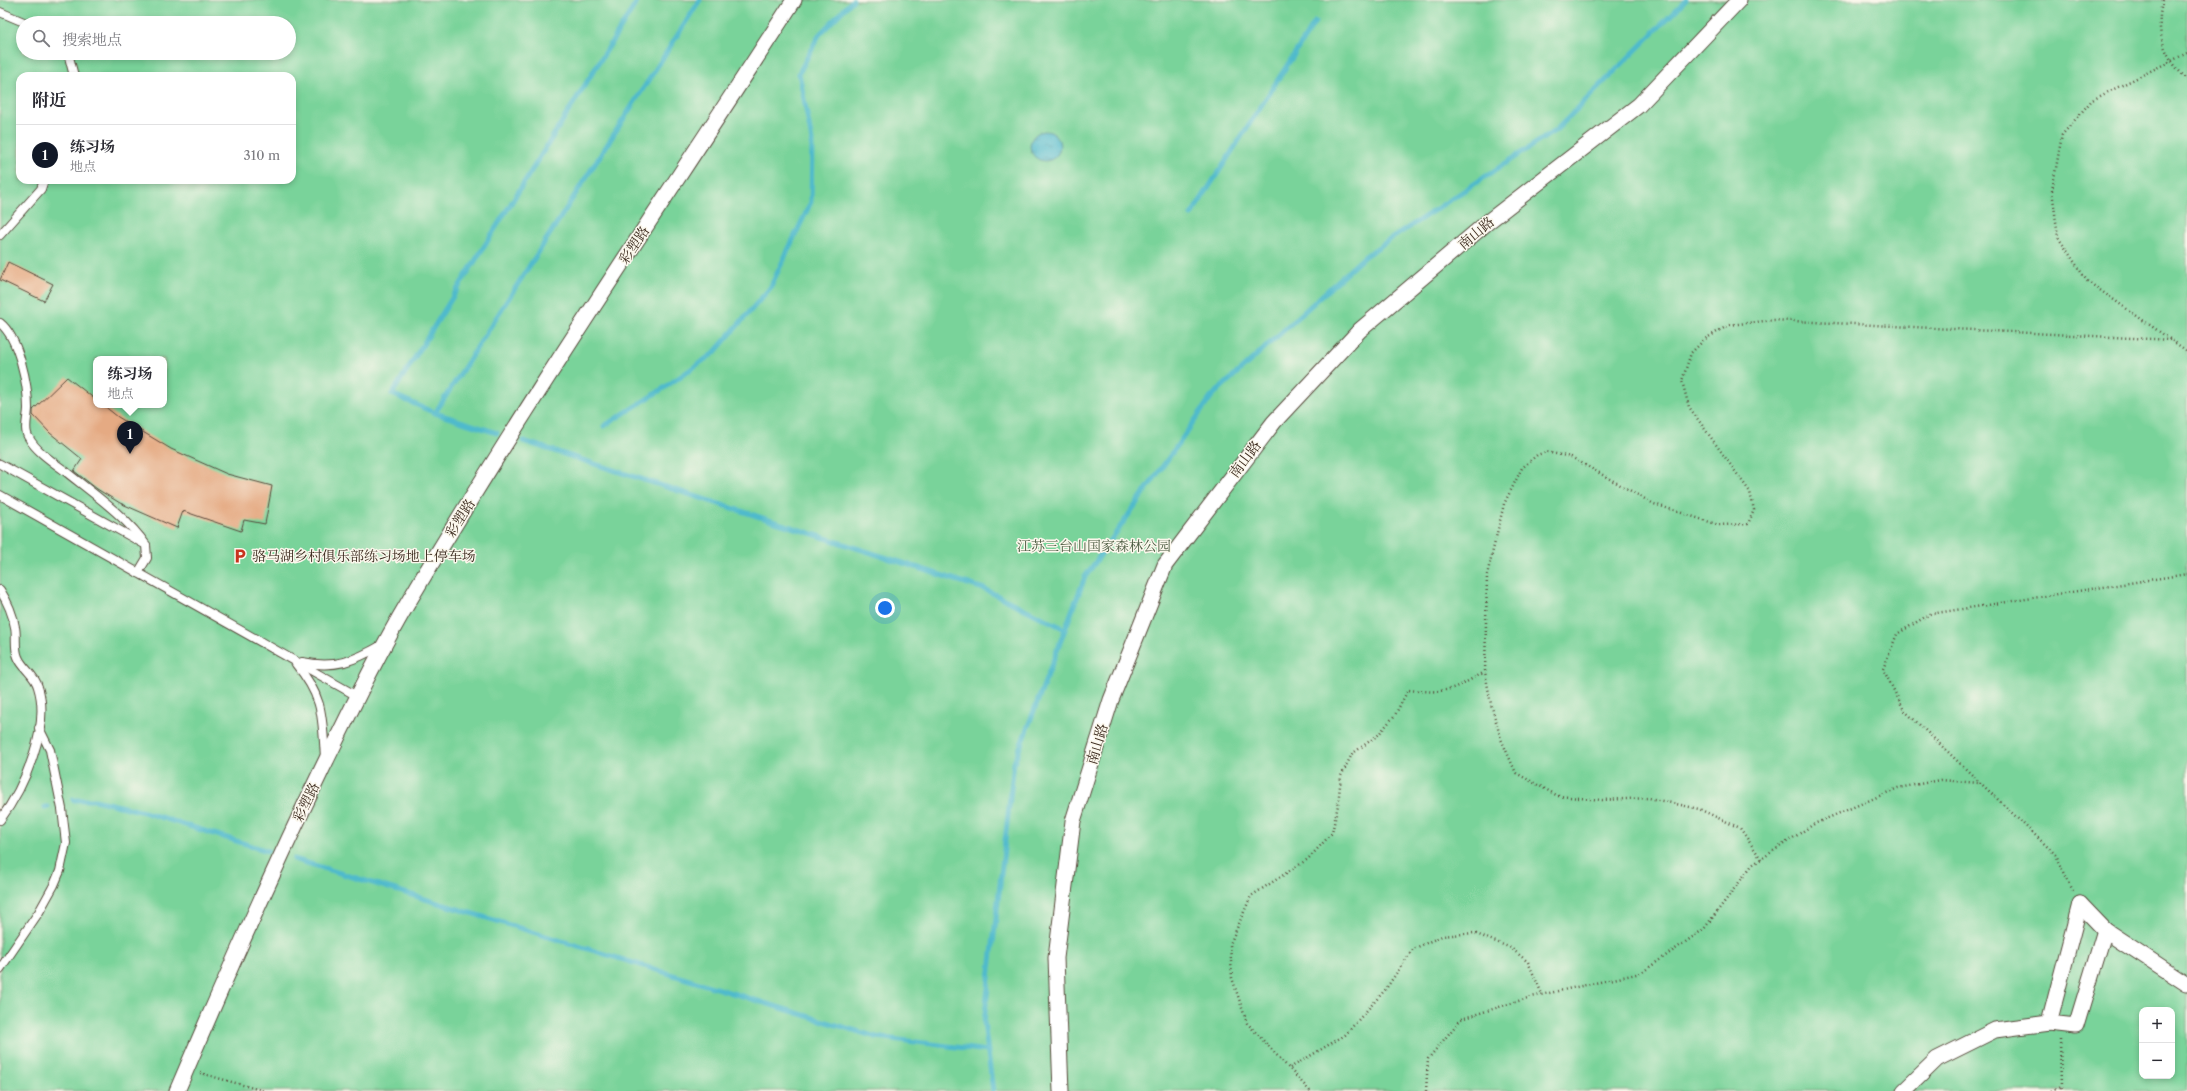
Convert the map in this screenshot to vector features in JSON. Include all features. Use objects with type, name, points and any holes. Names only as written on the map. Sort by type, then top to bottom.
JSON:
[{"type":"street","name":"彩塑路","points":[[177,1091],[227,974],[357,696],[386,642],[413,595],[554,366],[794,0]]},
{"type":"street","name":"南山路","points":[[1061,1091],[1056,958],[1073,821],[1111,700],[1165,564],[1274,422],[1360,330],[1489,222],[1639,105],[1738,0]]},
{"type":"street","points":[[2080,904],[2105,930],[2187,984]]},
{"type":"street","points":[[2054,1024],[2080,904]]},
{"type":"street","points":[[1904,1091],[1937,1059],[1995,1030],[2054,1024],[2076,1026],[2105,930]]},
{"type":"lane","points":[[0,12],[16,19]]},
{"type":"lane","points":[[70,60],[73,72]]},
{"type":"lane","points":[[0,235],[40,189],[42,184]]},
{"type":"lane","points":[[0,323],[12,337],[25,380],[28,408],[26,426],[28,438],[52,461],[93,494],[139,535],[146,545],[147,558],[138,573]]},
{"type":"lane","points":[[0,464],[146,545]]},
{"type":"lane","points":[[0,495],[357,696]]},
{"type":"lane","points":[[0,590],[15,627],[18,657],[38,685],[41,697],[42,719],[26,777],[10,807],[0,820]]},
{"type":"lane","points":[[293,660],[332,666],[361,657],[386,642]]},
{"type":"lane","points":[[293,660],[310,681],[318,696],[322,711],[326,762]]},
{"type":"lane","points":[[0,969],[39,912],[54,885],[60,871],[66,843],[62,809],[50,750],[39,728]]},
{"type":"path","points":[[2162,0],[2159,14],[2160,38],[2170,61],[2187,79]]},
{"type":"path","points":[[2187,53],[2092,100],[2062,135],[2052,190],[2058,237],[2087,281],[2187,351]]},
{"type":"path","points":[[1761,859],[1740,828],[1699,809],[1649,798],[1602,800],[1558,796],[1516,773],[1501,739],[1491,704],[1485,672],[1487,575],[1504,504],[1522,468],[1537,455],[1546,452],[1571,457],[1654,504],[1719,525],[1748,524],[1754,510],[1750,492],[1689,407],[1682,381],[1691,354],[1705,339],[1729,325],[1774,320],[2172,340]]},
{"type":"path","points":[[2080,904],[2056,855],[1904,710],[1883,669],[1897,634],[1930,614],[2187,574]]},
{"type":"path","points":[[1310,1091],[1247,1023],[1232,978],[1230,944],[1251,896],[1308,859],[1332,833],[1338,806],[1341,776],[1352,754],[1382,730],[1395,715],[1408,690],[1436,693],[1452,690],[1485,672]]},
{"type":"path","points":[[1426,1091],[1428,1059],[1461,1019],[1542,994],[1641,973],[1704,929],[1752,865],[1814,824],[1898,788],[1941,780],[1979,783]]},
{"type":"path","points":[[1290,1068],[1345,1035],[1385,990],[1413,949],[1442,936],[1474,933],[1510,948],[1528,962],[1542,994]]},
{"type":"path","points":[[2054,1024],[2061,1091]]},
{"type":"path","points":[[186,1070],[264,1091]]},
{"type":"path","points":[[2050,1091],[2061,1086]]},
{"type":"green space","name":"江苏三台山国家森林公园","points":[[0,0],[2187,0],[2187,1091],[0,1091]]},
{"type":"water","points":[[1045,131],[1056,135],[1060,146],[1056,157],[1045,161],[1034,157],[1030,146],[1034,135]]},
{"type":"building","points":[[8,262],[53,284],[44,301],[0,280]]},
{"type":"building","points":[[67,377],[93,398],[93,408],[107,408],[118,417],[171,449],[227,474],[272,486],[265,524],[244,520],[241,531],[183,511],[177,528],[120,503],[97,489],[74,471],[82,459],[50,433],[33,415],[33,410]]},
{"type":"waterway","points":[[638,0],[392,394],[435,413],[700,0]]},
{"type":"waterway","points":[[604,426],[661,390],[714,353],[770,288],[811,202],[812,141],[799,73],[819,35],[853,0]]},
{"type":"waterway","points":[[993,1091],[984,1022],[1014,763],[1085,577],[1212,396],[1365,256],[1556,130],[1686,0]]},
{"type":"waterway","points":[[1191,215],[1315,22]]},
{"type":"waterway","points":[[435,413],[497,433]]},
{"type":"waterway","points":[[523,441],[984,589],[1065,629]]},
{"type":"waterway","points":[[73,800],[95,800],[144,812],[268,851]]},
{"type":"waterway","points":[[294,859],[876,1037],[988,1051]]},
{"type":"place","name":"练习场","points":[[130,454]]},
{"type":"place","name":"骆马湖乡村俱乐部练习场地上停车场","points":[[240,556]]}]
